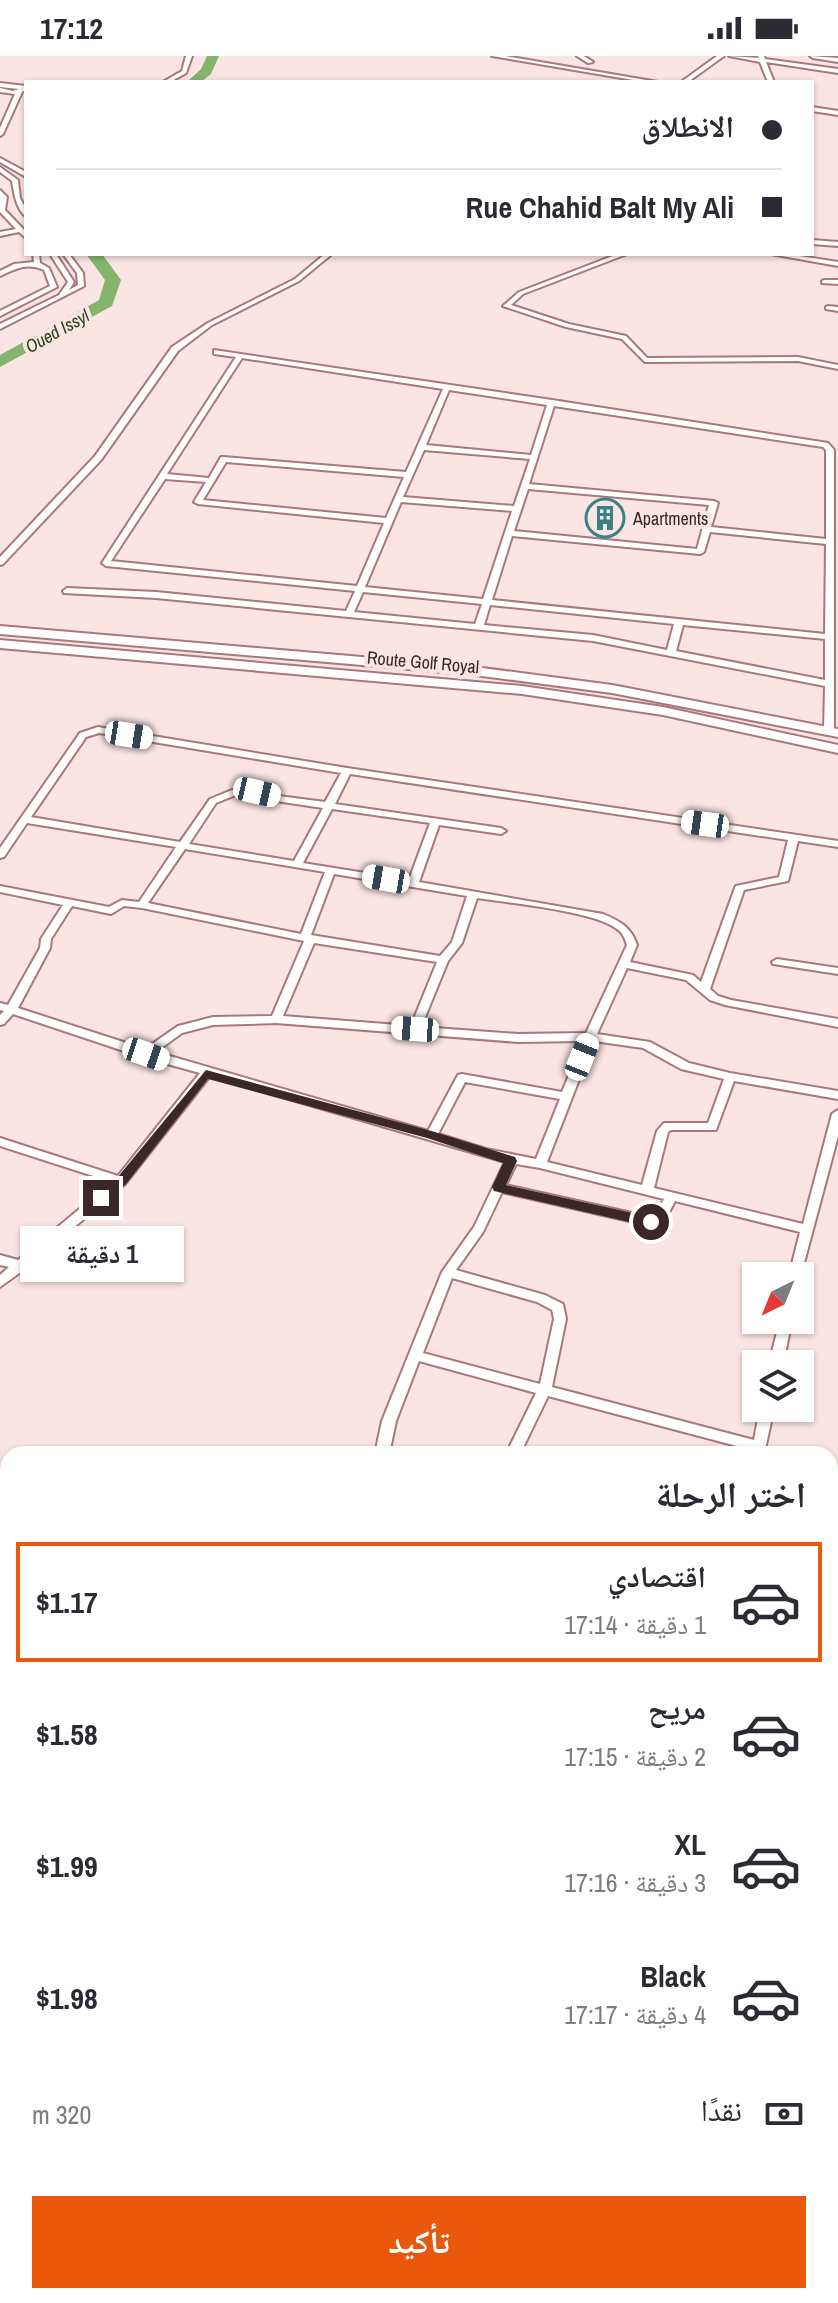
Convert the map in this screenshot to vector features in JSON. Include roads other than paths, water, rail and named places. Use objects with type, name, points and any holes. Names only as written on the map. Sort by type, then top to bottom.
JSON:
[{"type":"street","points":[[170,80],[184,72],[189,56]]},
{"type":"street","points":[[495,56],[523,58],[644,80]]},
{"type":"street","points":[[580,56],[590,59],[607,74]]},
{"type":"street","points":[[687,80],[721,56]]},
{"type":"street","points":[[732,56],[838,71]]},
{"type":"street","points":[[813,56],[838,60]]},
{"type":"street","points":[[762,58],[770,80]]},
{"type":"street","points":[[614,80],[621,76]]},
{"type":"street","points":[[3,90],[23,89]]},
{"type":"street","points":[[0,132],[23,89]]},
{"type":"street","points":[[814,109],[838,113]]},
{"type":"street","points":[[0,160],[24,174]]},
{"type":"street","points":[[0,169],[15,180],[17,198],[24,211]]},
{"type":"street","points":[[0,192],[4,197],[2,208],[24,233]]},
{"type":"street","points":[[0,234],[24,233]]},
{"type":"street","points":[[814,242],[838,244]]},
{"type":"street","points":[[36,256],[37,264]]},
{"type":"street","points":[[0,324],[69,288],[71,282],[54,256]]},
{"type":"street","points":[[0,324],[81,286],[80,273],[67,256]]},
{"type":"street","points":[[0,562],[98,458],[175,349],[210,324],[297,280],[327,256]]},
{"type":"street","points":[[619,256],[532,288],[506,306],[568,326],[621,335],[645,360],[798,359],[838,367]]},
{"type":"street","points":[[787,256],[838,264]]},
{"type":"street","points":[[0,274],[16,265],[37,264],[47,269],[54,287],[0,314]]},
{"type":"street","points":[[824,282],[838,282]]},
{"type":"street","points":[[828,308],[838,309]]},
{"type":"street","points":[[217,352],[825,445],[830,450],[829,684],[833,732]]},
{"type":"street","points":[[240,356],[106,563],[829,637]]},
{"type":"street","points":[[349,614],[447,387]]},
{"type":"street","points":[[479,626],[552,402]]},
{"type":"street","points":[[421,447],[533,457]]},
{"type":"street","points":[[388,521],[198,502],[224,459],[408,475]]},
{"type":"street","points":[[162,476],[210,480]]},
{"type":"street","points":[[508,533],[700,552],[714,503],[524,486]]},
{"type":"street","points":[[398,499],[516,509]]},
{"type":"street","points":[[706,529],[829,542]]},
{"type":"street","points":[[156,595],[168,570]]},
{"type":"street","points":[[67,591],[156,595],[593,638],[829,684]]},
{"type":"street","points":[[671,652],[679,622]]},
{"type":"street","name":"Route Golf Royal","points":[[0,630],[467,670],[612,689],[833,732]]},
{"type":"street","name":"Route Golf Royal","points":[[0,644],[522,690],[663,711],[838,749]]},
{"type":"street","points":[[0,855],[83,735],[98,730],[347,771],[838,844]]},
{"type":"street","points":[[298,863],[347,771]]},
{"type":"street","points":[[142,905],[213,801],[228,794],[257,792],[328,806],[501,831]]},
{"type":"street","points":[[24,819],[551,907],[613,922],[631,938],[625,964],[590,1037],[540,1164]]},
{"type":"street","points":[[413,884],[435,822]]},
{"type":"street","points":[[704,990],[740,888],[784,879],[794,837]]},
{"type":"street","points":[[276,1019],[331,869]]},
{"type":"street","points":[[0,889],[111,911],[122,903],[142,905],[308,938],[443,960]]},
{"type":"street","points":[[415,1029],[443,960],[457,943],[473,895]]},
{"type":"street","points":[[0,1021],[70,902]]},
{"type":"street","points":[[777,962],[838,971]]},
{"type":"street","points":[[625,964],[689,977],[704,990],[729,1003],[838,1023]]},
{"type":"street","points":[[6,1008],[206,1074],[431,1135],[511,1161],[540,1164],[805,1229]]},
{"type":"street","points":[[146,1054],[172,1033],[200,1022],[276,1019],[518,1038],[590,1037],[646,1045],[685,1066],[730,1077],[838,1095]]},
{"type":"street","points":[[0,1282],[121,1181],[206,1074]]},
{"type":"street","points":[[647,1190],[663,1131],[668,1126],[712,1127],[730,1077]]},
{"type":"street","points":[[431,1135],[462,1078],[567,1097]]},
{"type":"street","points":[[798,1262],[838,1114]]},
{"type":"street","points":[[0,1142],[121,1181]]},
{"type":"street","points":[[384,1446],[389,1421],[448,1272],[479,1229],[511,1161]]},
{"type":"street","points":[[498,1187],[651,1222],[661,1217],[671,1196]]},
{"type":"street","points":[[0,1260],[21,1266]]},
{"type":"street","points":[[448,1272],[541,1298],[558,1307],[560,1319],[545,1389],[517,1446]]},
{"type":"street","points":[[417,1356],[744,1446]]},
{"type":"street","points":[[759,1446],[764,1422]]},
{"type":"waterway","name":"Oued Issyl","points":[[195,80],[206,71],[213,56]]},
{"type":"waterway","name":"Oued Issyl","points":[[0,362],[106,303],[113,280],[95,256]]},
{"type":"place","name":"Apartments","points":[[605,518]]}]
